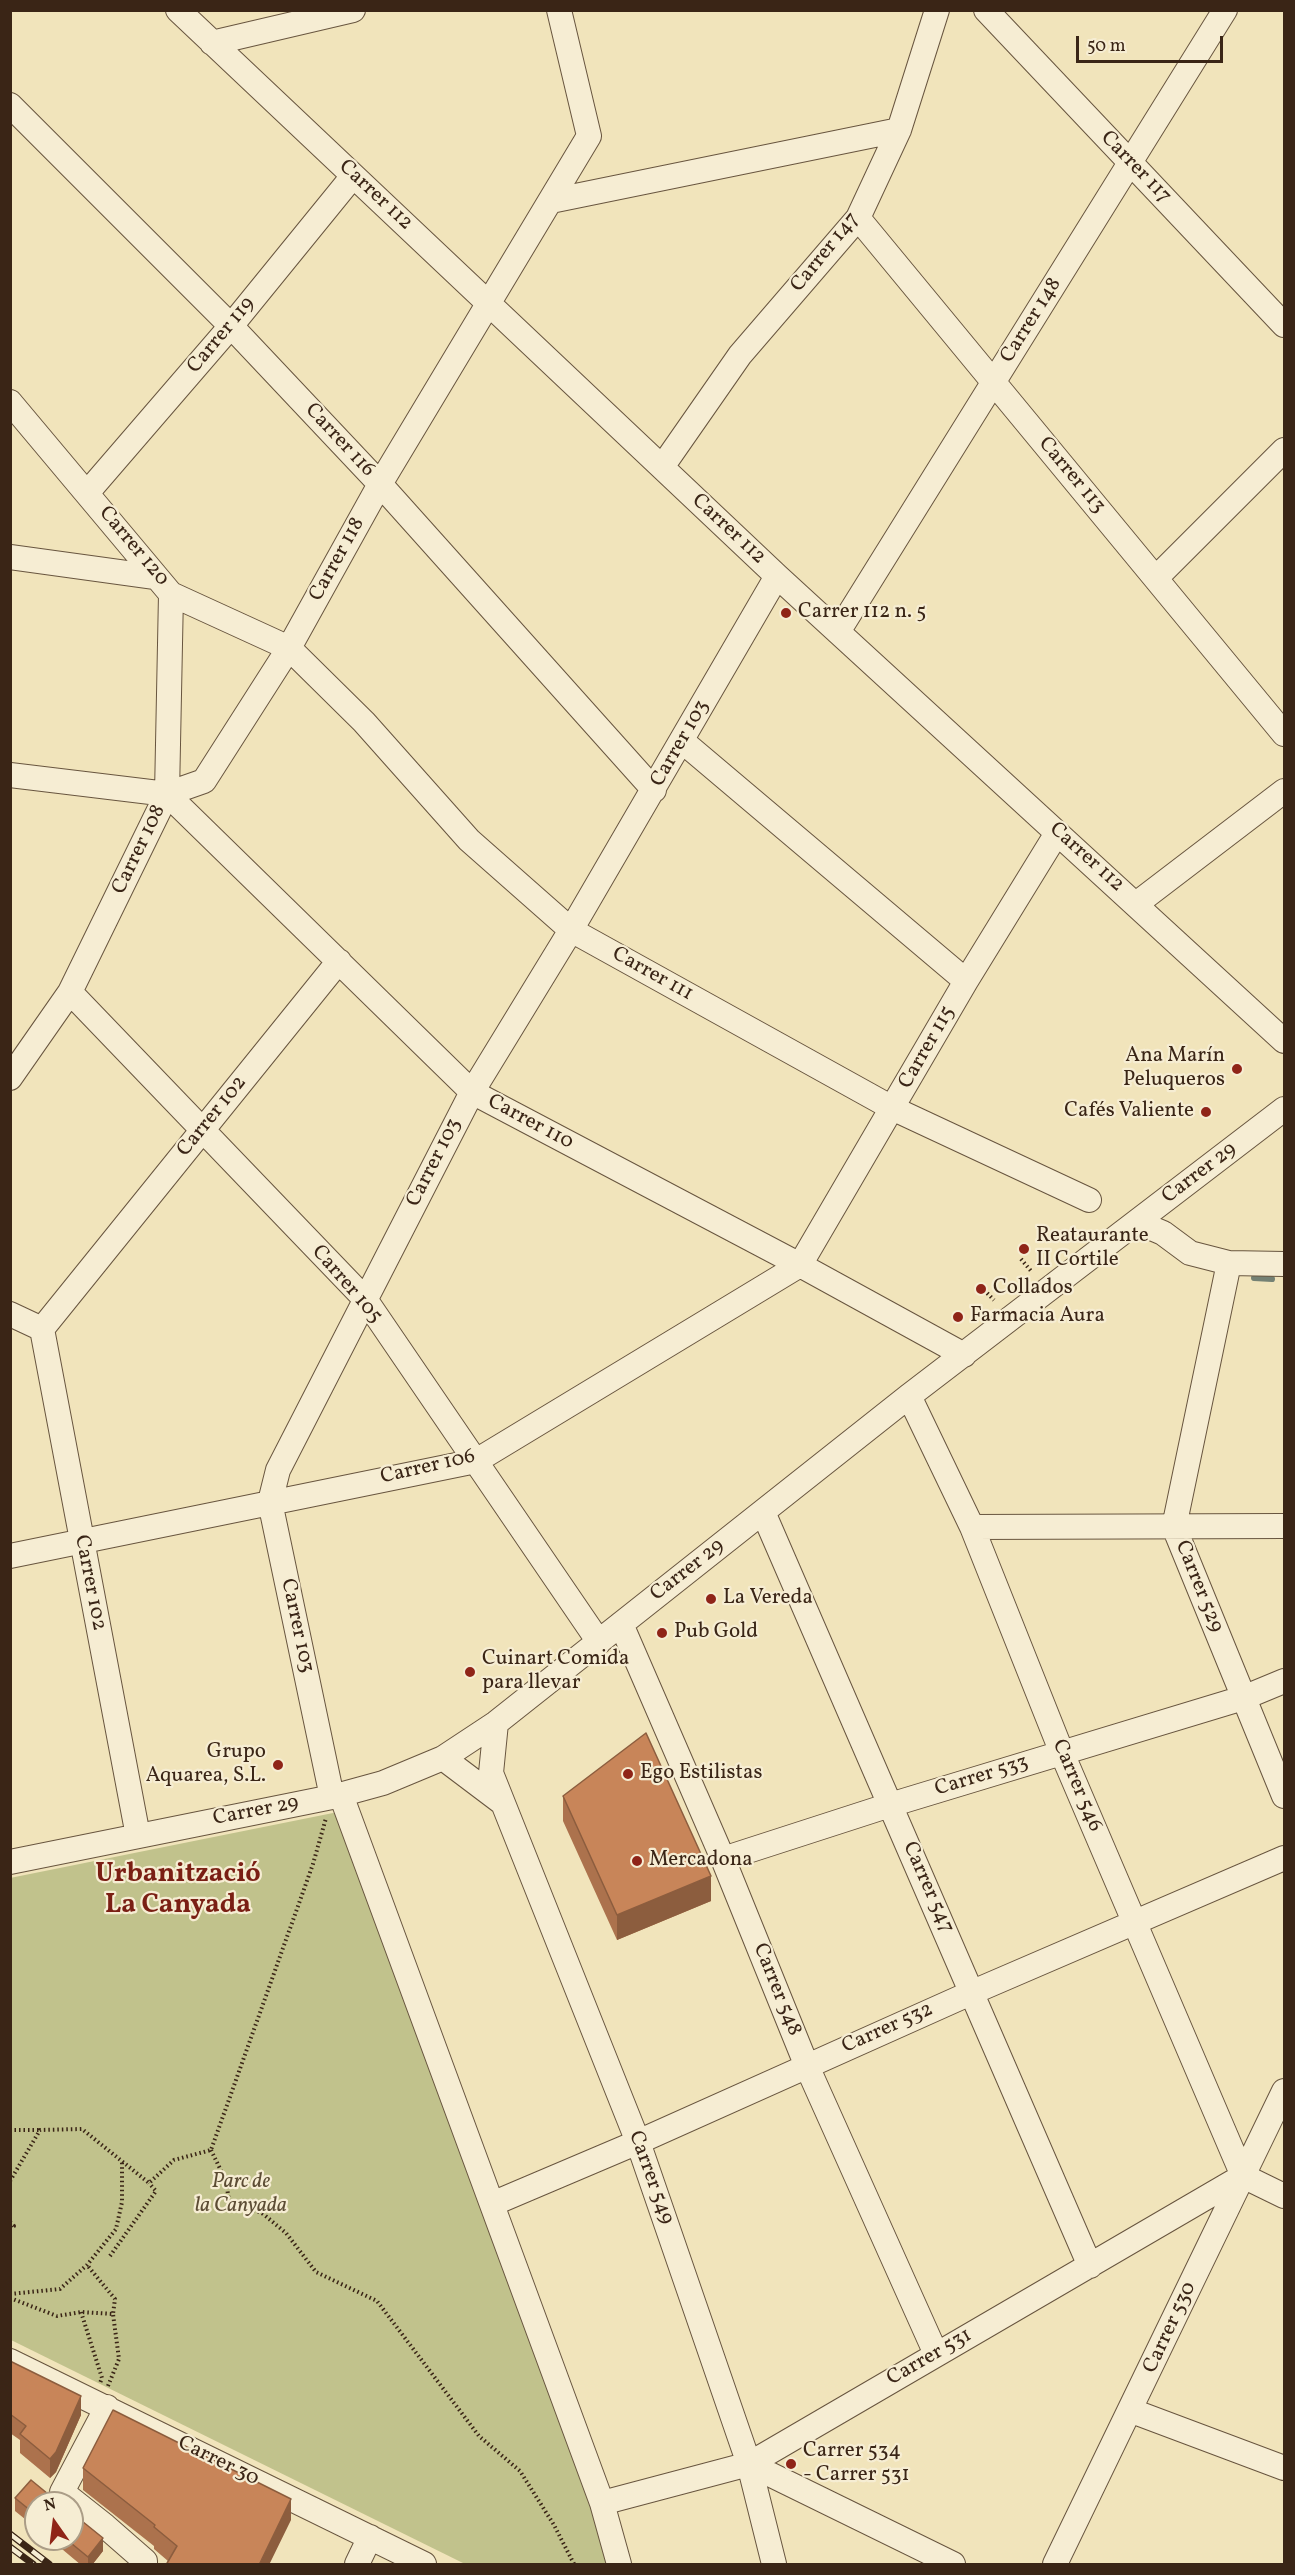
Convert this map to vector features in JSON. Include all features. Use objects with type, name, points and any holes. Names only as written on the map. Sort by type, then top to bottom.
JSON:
[{"type":"street","name":"Carrer 112","points":[[178,10],[777,576],[1284,1041]]},
{"type":"street","points":[[212,43],[353,10]]},
{"type":"street","name":"Carrer 118","points":[[167,794],[204,781],[289,648],[380,484],[589,136],[559,10]]},
{"type":"street","name":"Carrer 147","points":[[662,467],[740,355],[858,218],[898,130],[937,10]]},
{"type":"street","name":"Carrer 117","points":[[986,10],[1284,325]]},
{"type":"street","name":"Carrer 148","points":[[838,632],[1225,10]]},
{"type":"street","name":"Carrer 116","points":[[10,105],[231,326],[380,484],[654,790]]},
{"type":"street","points":[[551,201],[898,130]]},
{"type":"street","name":"Carrer 119","points":[[87,493],[231,326],[353,176]]},
{"type":"street","name":"Carrer 113","points":[[858,218],[1284,734]]},
{"type":"street","name":"Carrer 120","points":[[10,402],[163,585],[289,648]]},
{"type":"street","points":[[1156,578],[1284,450]]},
{"type":"street","points":[[10,557],[163,585]]},
{"type":"street","name":"Carrer 103","points":[[619,2565],[602,2503],[492,2204],[336,1796],[270,1502],[278,1470],[472,1092],[654,790],[777,576]]},
{"type":"street","name":"Carrer 108","points":[[10,1078],[70,992],[167,794],[163,585]]},
{"type":"street","name":"Carrer 111","points":[[289,648],[364,722],[469,840],[571,930],[894,1109],[1089,1200]]},
{"type":"street","points":[[682,741],[966,981]]},
{"type":"street","points":[[10,775],[167,794]]},
{"type":"street","points":[[1136,904],[1284,790]]},
{"type":"street","name":"Carrer 110","points":[[167,794],[472,1092],[800,1265],[964,1355]]},
{"type":"street","name":"Carrer 115","points":[[800,1265],[894,1109],[966,981],[1057,833]]},
{"type":"street","name":"Carrer 102","points":[[138,1836],[42,1329],[339,961]]},
{"type":"street","name":"Carrer 105","points":[[70,992],[365,1299],[599,1642]]},
{"type":"street","name":"Carrer 29","points":[[10,1862],[336,1796],[383,1783],[443,1758],[496,1723],[909,1396],[1284,1109]]},
{"type":"street","points":[[1137,1222],[1163,1233],[1191,1253],[1229,1263],[1284,1264]]},
{"type":"street","name":"Carrer 529","points":[[1229,1263],[1174,1527],[1284,1796]]},
{"type":"street","name":"Carrer 106","points":[[10,1556],[476,1461],[800,1265]]},
{"type":"street","points":[[10,1314],[42,1329]]},
{"type":"street","name":"Carrer 546","points":[[909,1396],[972,1527],[1062,1753],[1243,2176]]},
{"type":"street","name":"Carrer 547","points":[[763,1512],[1090,2266]]},
{"type":"street","points":[[972,1527],[1284,1526]]},
{"type":"street","name":"Carrer 548","points":[[621,1624],[723,1859],[806,2064],[936,2354]]},
{"type":"street","name":"Carrer 533","points":[[723,1859],[890,1805],[1243,1698],[1284,1681]]},
{"type":"street","name":"Carrer 549","points":[[496,1723],[491,1773],[500,1801],[638,2142],[749,2464],[774,2565]]},
{"type":"street","points":[[443,1758],[500,1801]]},
{"type":"street","name":"Carrer 532","points":[[492,2204],[638,2142],[806,2064],[1284,1858]]},
{"type":"street","name":"Carrer 530","points":[[1055,2565],[1132,2411],[1284,2091]]},
{"type":"street","points":[[1243,2176],[1284,2196]]},
{"type":"street","name":"Carrer 531","points":[[602,2503],[749,2464],[1243,2176]]},
{"type":"street","name":"Carrer 30","points":[[10,2361],[103,2396],[424,2565]]},
{"type":"street","points":[[103,2396],[62,2492],[145,2561],[145,2565]]},
{"type":"street","points":[[1132,2411],[1284,2469]]},
{"type":"street","points":[[749,2464],[953,2565]]},
{"type":"street","points":[[357,2565],[370,2537]]},
{"type":"path","points":[[1021,1259],[1031,1271]]},
{"type":"path","points":[[984,1290],[994,1300]]},
{"type":"path","points":[[336,1796],[211,2150],[226,2181],[229,2200],[262,2213],[286,2233],[316,2272],[377,2301],[479,2436],[520,2471],[554,2526],[574,2565]]},
{"type":"path","points":[[10,2130],[82,2129],[156,2191],[110,2256]]},
{"type":"path","points":[[10,2181],[40,2130]]},
{"type":"path","points":[[149,2183],[174,2160],[211,2150]]},
{"type":"path","points":[[10,2296],[60,2289],[87,2265],[116,2229],[122,2202],[122,2161]]},
{"type":"path","points":[[10,2222],[14,2226],[10,2228]]},
{"type":"path","points":[[87,2265],[115,2299],[113,2314],[119,2359],[103,2396]]},
{"type":"path","points":[[10,2296],[57,2316],[81,2312],[113,2314]]},
{"type":"path","points":[[81,2312],[102,2378],[103,2396]]},
{"type":"green space","name":"Parc de la Canyada","points":[[338,1812],[615,2564],[465,2564],[11,2340],[10,1878]]},
{"type":"building","name":"Mercadona","points":[[646,1733],[711,1876],[617,1915],[563,1796]]},
{"type":"building","points":[[10,2361],[81,2396],[56,2452],[50,2459],[20,2434],[26,2426],[10,2414]]},
{"type":"building","points":[[113,2410],[291,2499],[259,2565],[166,2565],[177,2546],[154,2527],[155,2525],[83,2468]]},
{"type":"building","points":[[31,2480],[44,2491],[24,2491],[24,2505],[15,2498]]},
{"type":"building","points":[[84,2523],[103,2538],[88,2557],[81,2551],[84,2551]]},
{"type":"waterway","points":[[1254,1278],[1272,1279]]},
{"type":"railway","points":[[10,2534],[49,2564]]},
{"type":"railway","points":[[10,2547],[33,2564]]},
{"type":"place","name":"Carrer 112 n. 5","points":[[786,613]]},
{"type":"place","name":"Ana Marín Peluqueros","points":[[1237,1069]]},
{"type":"place","name":"Cafés Valiente","points":[[1206,1112]]},
{"type":"place","name":"Reataurante II Cortile","points":[[1024,1249]]},
{"type":"place","name":"Collados","points":[[981,1289]]},
{"type":"place","name":"Farmacia Aura","points":[[958,1317]]},
{"type":"place","name":"La Vereda","points":[[711,1599]]},
{"type":"place","name":"Pub Gold","points":[[662,1633]]},
{"type":"place","name":"Cuinart Comida para llevar","points":[[470,1672]]},
{"type":"place","name":"Grupo Aquarea, S.L.","points":[[278,1765]]},
{"type":"place","name":"Ego Estilistas","points":[[628,1774]]},
{"type":"place","name":"Mercadona","points":[[637,1861]]},
{"type":"place","name":"Carrer 534 - Carrer 531","points":[[791,2464]]},
{"type":"district","name":"Urbanització La Canyada","points":[[178,1892]]}]
